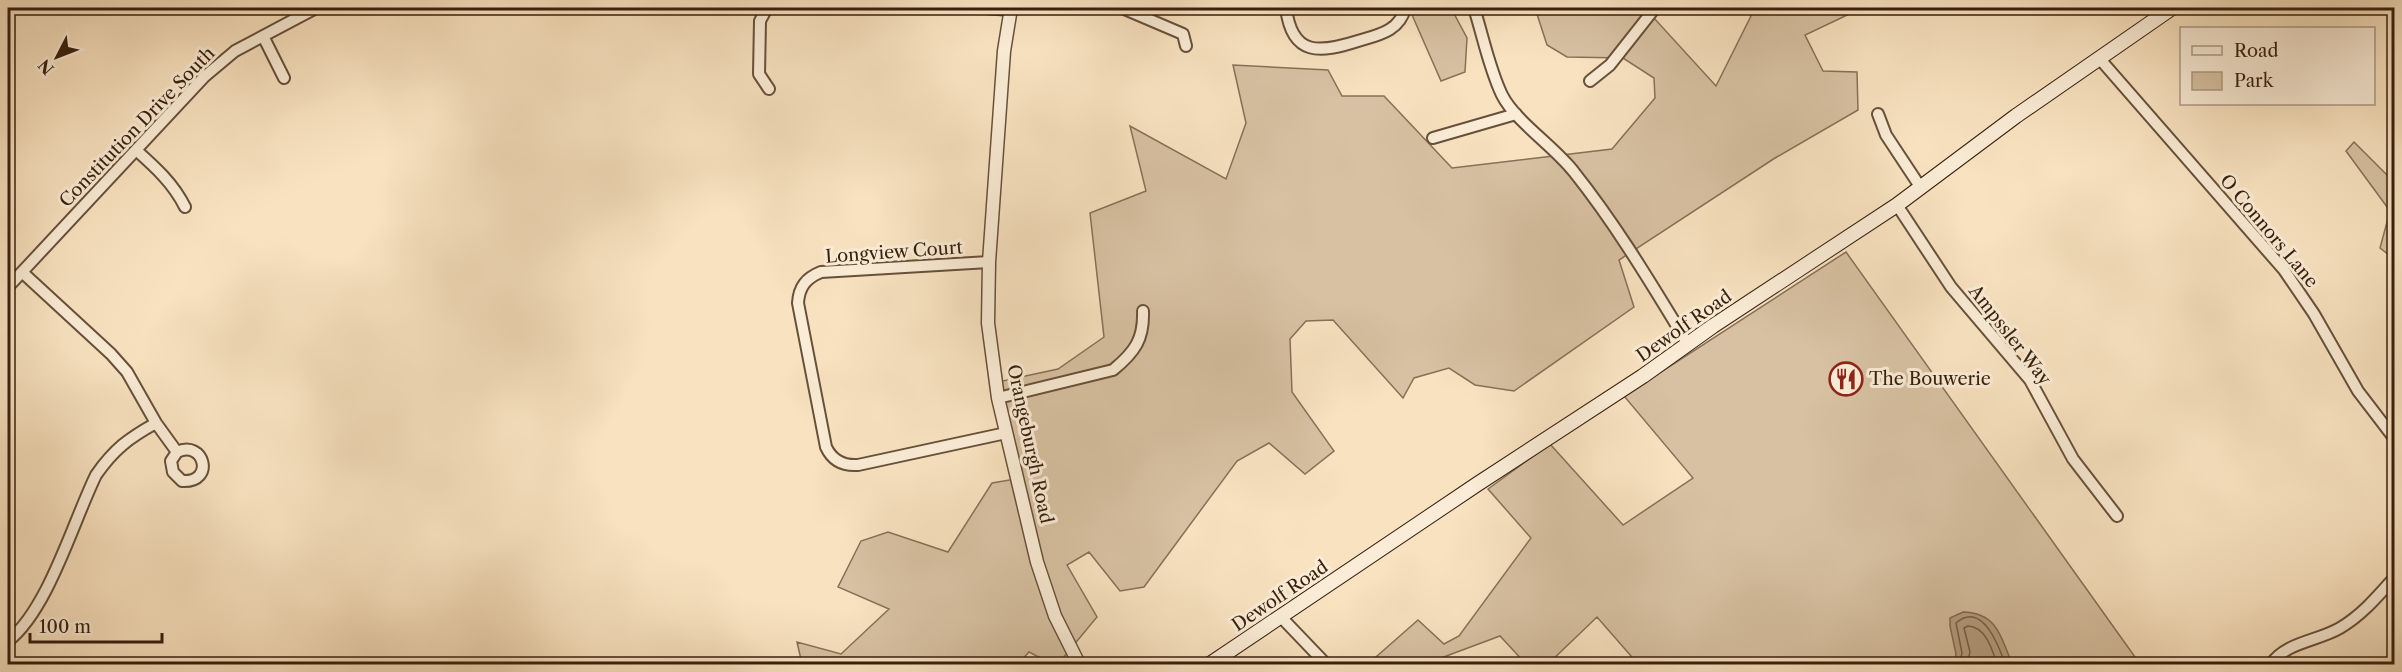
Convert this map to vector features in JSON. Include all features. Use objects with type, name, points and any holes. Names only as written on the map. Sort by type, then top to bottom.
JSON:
[{"type":"main road","name":"Dewolf Road","points":[[1210,664],[1897,205],[2016,116],[2172,8]]},
{"type":"street","name":"Constitution Drive South","points":[[8,287],[220,62],[316,8]]},
{"type":"street","points":[[767,8],[760,21],[759,74],[769,89]]},
{"type":"street","points":[[985,8],[1010,9]]},
{"type":"street","points":[[1122,8],[1183,34],[1186,46]]},
{"type":"street","points":[[1286,8],[1291,29],[1303,44],[1328,50],[1385,33],[1399,21],[1405,8]]},
{"type":"street","points":[[1474,8],[1503,96],[1516,114],[1555,149],[1575,172],[1623,238],[1688,344]]},
{"type":"street","points":[[1590,81],[1610,66],[1655,8]]},
{"type":"street","name":"Orangeburgh Road","points":[[1010,9],[1004,51],[988,262],[988,323],[998,398],[1037,562],[1055,616],[1079,664]]},
{"type":"street","points":[[263,36],[284,78]]},
{"type":"street","name":"O Connors Lane","points":[[2099,58],[2284,270],[2308,304],[2358,391],[2393,434]]},
{"type":"street","points":[[1433,138],[1516,114]]},
{"type":"street","points":[[1878,114],[1886,135],[1921,188]]},
{"type":"street","points":[[136,150],[165,177],[177,191],[185,207]]},
{"type":"street","name":"Ampssler Way","points":[[1897,205],[1951,287],[2030,380],[2073,459],[2117,516]]},
{"type":"street","name":"Longview Court","points":[[988,262],[821,272],[813,275],[801,287],[798,303],[826,447],[835,460],[842,464],[858,465],[1006,433]]},
{"type":"street","points":[[22,272],[111,354],[127,372],[156,423],[177,452]]},
{"type":"street","points":[[998,398],[1113,370],[1128,358],[1139,338],[1143,330],[1143,311]]},
{"type":"street","points":[[8,641],[42,599],[96,475],[108,457],[127,439],[156,423]]},
{"type":"street","points":[[2271,664],[2292,647],[2322,637],[2356,617],[2394,578]]},
{"type":"street","points":[[1281,617],[1326,664]]},
{"type":"green space","points":[[1409,8],[1451,8],[1467,38],[1465,72],[1441,81]]},
{"type":"green space","points":[[1535,8],[1632,8],[1654,18],[1716,86],[1755,8],[1862,8],[1805,35],[1823,71],[1857,72],[1858,110],[1775,158],[1619,260],[1634,307],[1514,391],[1475,385],[1449,368],[1414,378],[1403,398],[1333,320],[1306,321],[1290,339],[1292,392],[1334,451],[1305,474],[1269,443],[1237,461],[1144,587],[1120,591],[1089,552],[1067,565],[1097,617],[1058,664],[1052,664],[1029,652],[1018,664],[802,664],[797,642],[841,654],[889,609],[838,587],[861,541],[888,532],[948,552],[992,483],[1016,479],[998,382],[1058,369],[1104,337],[1090,213],[1146,191],[1130,126],[1226,179],[1246,123],[1233,65],[1328,70],[1342,96],[1384,96],[1452,168],[1612,149],[1655,98],[1654,78],[1623,58],[1567,57],[1547,45]]},
{"type":"green space","points":[[2354,142],[2394,182],[2394,259],[2380,248],[2390,211],[2346,151]]},
{"type":"green space","points":[[1846,252],[2140,664],[1638,664],[1597,617],[1548,664],[1526,664],[1500,636],[1425,664],[1368,664],[1418,620],[1444,644],[1459,636],[1531,538],[1488,489],[1550,444],[1623,525],[1693,478],[1624,396]]},
{"type":"water","points":[[1963,612],[1974,613],[1991,622],[2001,636],[2012,664],[1954,664],[1956,654],[1950,618]]},
{"type":"place","name":"The Bouwerie","points":[[1846,379]]}]
